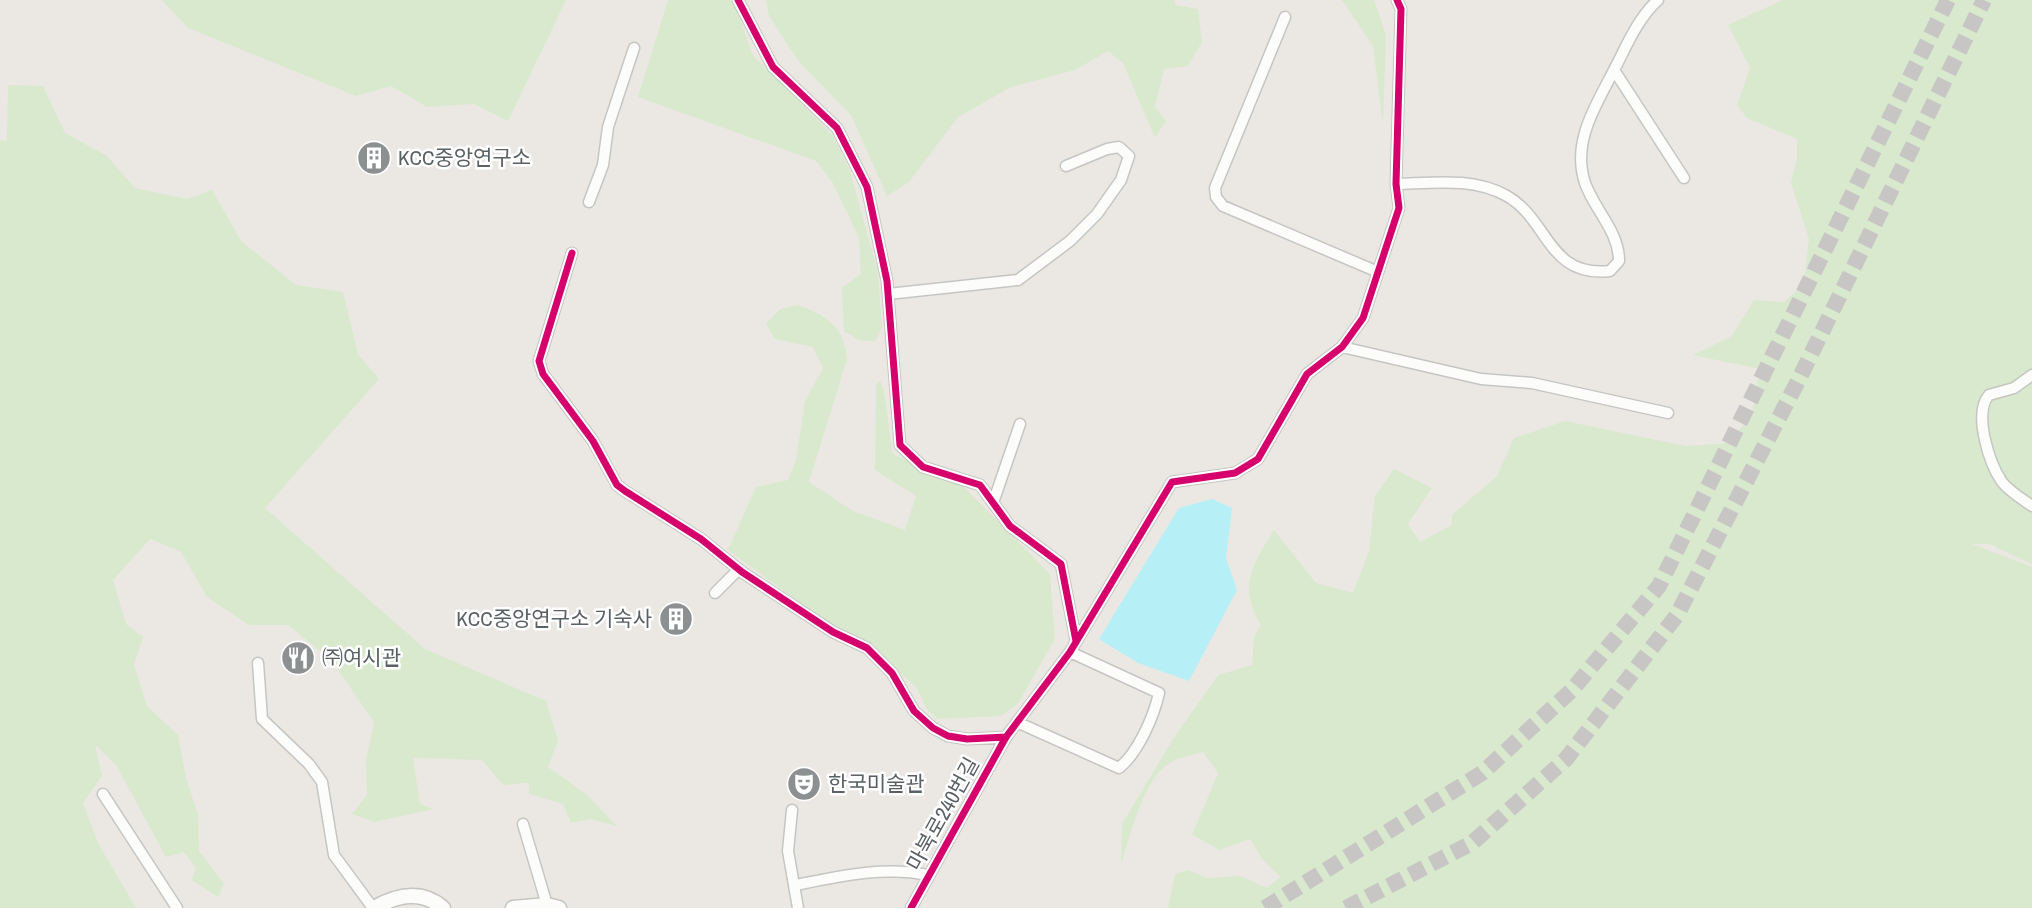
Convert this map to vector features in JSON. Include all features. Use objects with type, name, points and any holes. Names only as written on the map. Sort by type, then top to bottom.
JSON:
[{"type":"street","points":[[738,0],[773,67],[837,128],[867,187],[888,294],[900,445],[923,467],[980,485],[1010,526],[1061,564],[1076,641]]},
{"type":"street","points":[[1397,0],[1401,9],[1395,184],[1399,208],[1363,318],[1342,347],[1480,379],[1532,383],[1668,412]]},
{"type":"street","points":[[1395,184],[1477,183],[1508,197],[1520,206],[1571,266],[1592,273],[1610,271],[1619,261],[1619,245],[1586,187],[1580,157],[1591,109],[1615,70],[1629,40],[1658,0]]},
{"type":"street","points":[[1285,17],[1239,125],[1215,188],[1216,197],[1223,206],[1378,272]]},
{"type":"street","points":[[589,202],[603,165],[608,127],[634,47]]},
{"type":"street","points":[[1615,70],[1684,178]]},
{"type":"street","points":[[888,294],[1017,280],[1070,241],[1097,214],[1121,180],[1129,156],[1119,147],[1107,149],[1066,166]]},
{"type":"street","points":[[572,253],[539,361],[543,374],[593,441],[617,485],[702,539],[739,569],[833,632],[867,648],[892,673],[914,711],[933,728],[948,736],[967,739],[1006,737]]},
{"type":"street","name":"마북로240번길","points":[[911,908],[1006,737],[1070,652],[1172,482],[1235,473],[1258,459],[1307,374],[1342,347]]},
{"type":"street","points":[[2032,375],[2014,388],[1989,395],[1981,412],[1983,431],[2002,481],[2032,506]]},
{"type":"street","points":[[993,503],[1020,424]]},
{"type":"street","points":[[715,593],[739,569]]},
{"type":"street","points":[[1019,723],[1119,768],[1128,761],[1159,693],[1070,652]]},
{"type":"street","points":[[258,663],[262,719],[309,764],[322,782],[334,855],[374,908],[391,899],[415,894],[443,908]]},
{"type":"street","points":[[103,794],[177,908]]},
{"type":"street","points":[[792,810],[788,851],[798,908]]},
{"type":"street","points":[[513,908],[553,907],[523,824]]},
{"type":"street","points":[[796,885],[848,874],[900,869],[928,875]]},
{"type":"green space","points":[[162,0],[566,0],[508,121],[474,104],[427,107],[391,86],[356,96],[188,28]]},
{"type":"green space","points":[[668,0],[734,0],[752,54],[833,136],[850,171],[878,273],[882,328],[875,341],[859,340],[844,331],[842,288],[861,274],[859,238],[833,183],[816,161],[638,97]]},
{"type":"green space","points":[[766,0],[1174,0],[1176,5],[1198,9],[1202,42],[1188,66],[1164,69],[1155,107],[1166,121],[1155,138],[1123,63],[1108,51],[1075,70],[1011,87],[958,117],[909,182],[887,196],[851,115],[799,62],[769,16]]},
{"type":"green space","points":[[1342,0],[1374,0],[1386,35],[1383,125],[1373,46]]},
{"type":"green space","points":[[1783,0],[2032,0],[2032,564],[1989,544],[1972,544],[2032,567],[2032,908],[1168,908],[1175,874],[1188,870],[1207,878],[1240,876],[1267,888],[1280,877],[1263,860],[1250,839],[1220,850],[1192,835],[1218,773],[1203,752],[1171,762],[1161,769],[1153,780],[1133,824],[1121,865],[1122,824],[1173,739],[1218,675],[1252,665],[1254,637],[1261,625],[1254,611],[1249,587],[1254,565],[1274,530],[1316,583],[1353,593],[1369,551],[1375,496],[1394,469],[1432,488],[1408,524],[1420,542],[1452,525],[1452,515],[1497,476],[1514,438],[1565,421],[1686,446],[1729,443],[1752,414],[1760,369],[1693,355],[1732,336],[1754,300],[1784,302],[1804,284],[1809,239],[1791,183],[1797,158],[1797,139],[1747,118],[1737,105],[1750,68],[1728,25]]},
{"type":"green space","points":[[8,85],[43,86],[65,133],[107,156],[135,188],[187,199],[212,190],[241,241],[296,285],[343,292],[358,354],[379,379],[265,508],[425,649],[546,701],[558,741],[548,767],[586,794],[617,826],[590,819],[571,823],[563,804],[529,794],[529,783],[503,785],[482,760],[413,758],[420,804],[434,809],[374,822],[352,814],[367,795],[366,760],[374,722],[331,660],[288,625],[249,625],[207,597],[181,552],[150,539],[113,580],[126,624],[143,637],[134,665],[147,706],[178,735],[186,778],[198,815],[199,851],[224,884],[218,897],[192,880],[196,868],[184,852],[166,857],[116,765],[95,745],[102,776],[83,803],[98,843],[136,908],[0,908],[0,140],[7,141]]},
{"type":"green space","points":[[798,305],[832,323],[842,338],[847,359],[809,482],[853,511],[905,530],[916,496],[875,470],[876,385],[880,381],[893,454],[962,485],[1050,574],[1055,639],[1017,705],[1000,716],[938,719],[927,710],[917,688],[860,637],[825,621],[728,550],[756,487],[788,480],[796,460],[805,401],[823,368],[813,347],[775,339],[766,324],[780,309]]},
{"type":"water","points":[[1212,499],[1232,508],[1226,558],[1237,590],[1189,681],[1138,663],[1099,639],[1179,508]]},
{"type":"tunnel","points":[[1265,908],[1482,773],[1571,691],[1659,586],[1948,0]]},
{"type":"tunnel","points":[[1346,908],[1472,843],[1566,759],[1677,615],[1798,381],[1984,0]]},
{"type":"cycle path","points":[[738,0],[773,67],[837,128],[867,187],[887,281],[900,445],[923,467],[980,485],[1010,526],[1061,564],[1076,641]]},
{"type":"cycle path","points":[[911,908],[1006,737],[1070,652],[1172,482],[1235,473],[1258,459],[1307,374],[1342,347],[1363,318],[1399,208],[1396,184],[1401,9],[1397,0]]},
{"type":"cycle path","points":[[572,253],[539,361],[543,374],[593,441],[617,485],[701,539],[742,572],[833,632],[867,648],[892,673],[914,711],[933,728],[948,736],[967,739],[1006,737]]},
{"type":"place","name":"KCC중앙연구소","points":[[374,158]]},
{"type":"place","name":"KCC중앙연구소 기숙사","points":[[676,619]]},
{"type":"place","name":"㈜여시관","points":[[298,658]]},
{"type":"place","name":"한국미술관","points":[[804,784]]}]
